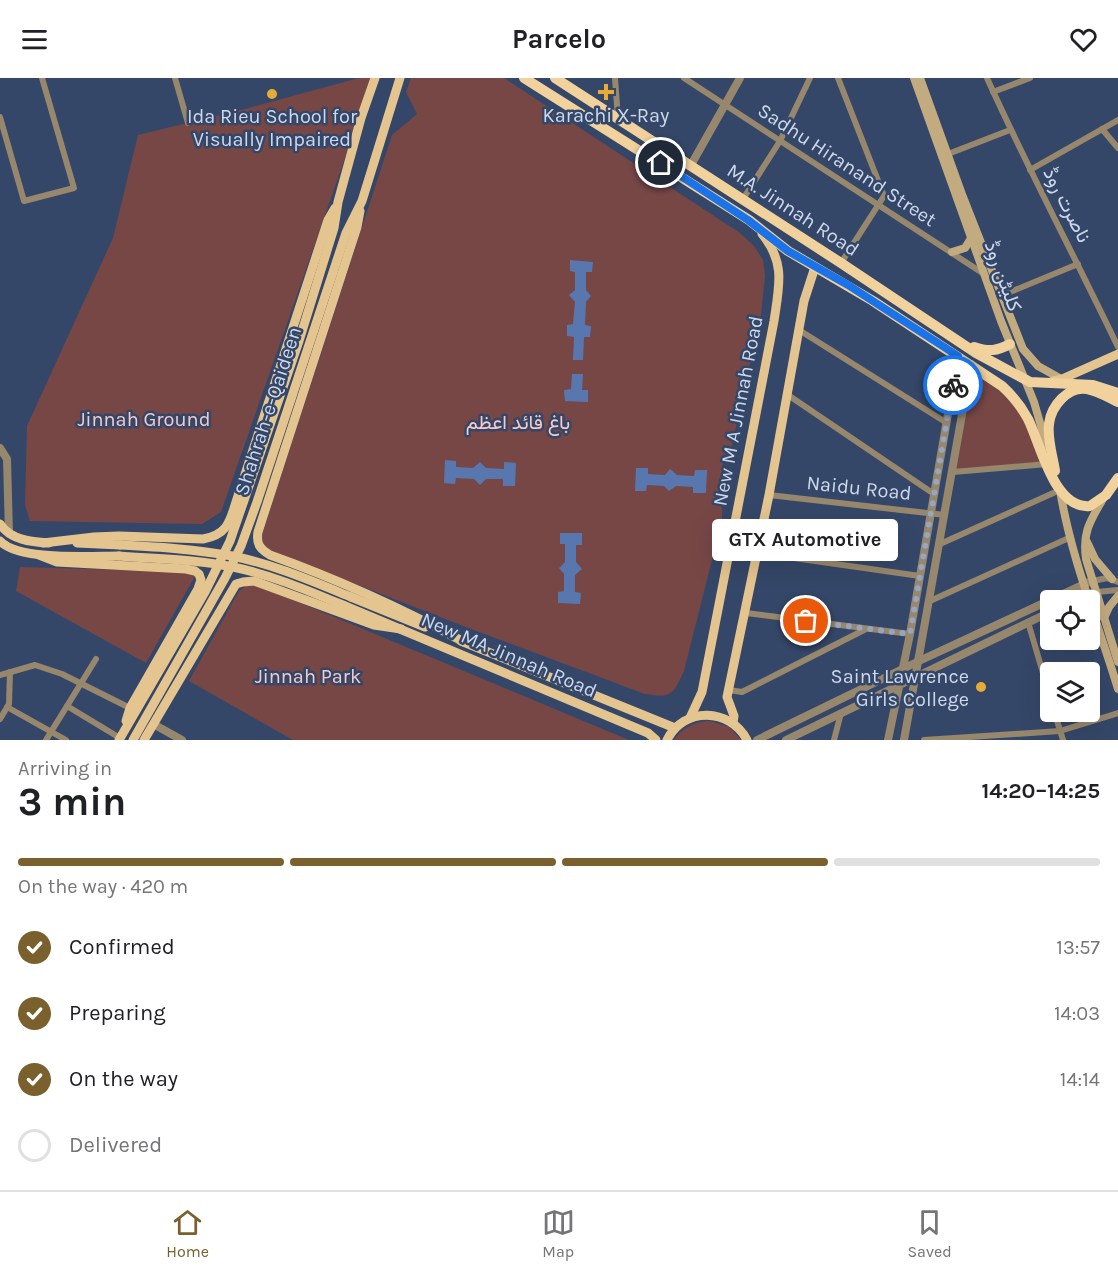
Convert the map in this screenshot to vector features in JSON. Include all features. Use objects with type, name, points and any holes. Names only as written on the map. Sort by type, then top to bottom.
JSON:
[{"type":"highway","name":"M.A. Jinnah Road","points":[[524,78],[752,222],[842,263],[960,342],[1023,379],[1030,382],[1093,385],[1111,393]]},
{"type":"highway","name":"M.A. Jinnah Road","points":[[555,78],[743,199],[815,267],[848,285],[1002,386],[1013,396],[1028,419],[1059,488]]},
{"type":"highway","points":[[960,342],[987,351],[997,351],[1010,344]]},
{"type":"highway","points":[[1118,402],[1111,393],[1076,389],[1060,399],[1049,424],[1059,488],[1066,499],[1083,507],[1090,506],[1106,495],[1118,478]]},
{"type":"main road","name":"Shahrah-e-Qaideen","points":[[120,739],[205,592],[230,541],[299,341],[334,228],[338,202],[361,118],[375,78]]},
{"type":"main road","name":"Shahrah-e-Qaideen","points":[[133,740],[241,546],[346,233],[362,201],[400,78]]},
{"type":"main road","name":"کلیٹن روڈ","points":[[914,78],[972,237],[1003,295],[1023,349],[1038,366],[1075,385]]},
{"type":"main road","name":"کلیٹن روڈ","points":[[920,78],[990,274],[1010,344],[1034,402],[1071,537],[1089,582]]},
{"type":"main road","points":[[362,201],[357,227],[258,532],[258,544],[270,555],[357,589],[414,615],[464,642]]},
{"type":"main road","points":[[43,543],[111,536],[203,539],[216,537],[222,532],[227,525],[242,485],[328,220],[338,202]]},
{"type":"main road","name":"New M A Jinnah Road","points":[[690,718],[702,692],[777,302],[780,275],[778,261],[769,242],[752,222]]},
{"type":"main road","points":[[334,228],[346,233]]},
{"type":"main road","points":[[952,252],[965,248],[972,237]]},
{"type":"main road","points":[[778,261],[785,239]]},
{"type":"main road","points":[[733,722],[734,716],[727,697],[758,553],[807,288],[815,267]]},
{"type":"main road","points":[[1045,383],[1062,379],[1118,354]]},
{"type":"main road","points":[[1092,590],[1086,559],[1085,536],[1088,526],[1106,495]]},
{"type":"main road","points":[[0,524],[9,534],[18,538],[43,543],[120,544],[195,549],[279,568],[675,728]]},
{"type":"main road","points":[[1085,536],[1095,559],[1115,580]]},
{"type":"main road","points":[[0,541],[5,547],[57,562],[186,569],[199,574],[201,580],[198,589],[130,708],[120,739]]},
{"type":"main road","name":"New MA Jinnah Road","points":[[39,555],[119,556],[195,561],[234,567],[284,582],[345,606],[648,733],[656,740]]},
{"type":"main road","points":[[144,740],[236,584],[254,581],[374,625],[401,629]]},
{"type":"main road","points":[[1104,618],[1118,596]]},
{"type":"main road","points":[[1100,609],[1118,662]]},
{"type":"main road","points":[[1100,620],[1118,688]]},
{"type":"main road","points":[[667,740],[675,728],[690,718],[701,715],[712,715],[733,722],[747,740]]},
{"type":"street","points":[[0,117],[24,201],[74,188],[42,78]]},
{"type":"street","points":[[175,78],[188,123]]},
{"type":"street","points":[[615,78],[618,119]]},
{"type":"street","name":"Sadhu Hiranand Street","points":[[684,78],[879,207],[990,274]]},
{"type":"street","points":[[691,165],[740,78]]},
{"type":"street","points":[[743,199],[780,141],[810,78]]},
{"type":"street","points":[[838,78],[884,196],[842,263]]},
{"type":"street","name":"ناصرت روڈ","points":[[987,78],[1010,130],[1118,347]]},
{"type":"street","points":[[993,92],[1030,78]]},
{"type":"street","points":[[1030,170],[1118,120]]},
{"type":"street","points":[[1102,129],[1118,148]]},
{"type":"street","points":[[948,154],[1010,130]]},
{"type":"street","points":[[1003,295],[1078,264]]},
{"type":"street","points":[[799,330],[947,423]]},
{"type":"street","points":[[888,740],[910,634],[958,356]]},
{"type":"street","points":[[904,740],[971,364]]},
{"type":"street","points":[[788,395],[934,494]]},
{"type":"street","points":[[0,448],[8,459],[9,534]]},
{"type":"street","points":[[953,472],[1047,464]]},
{"type":"street","points":[[940,544],[1059,488]]},
{"type":"street","name":"Naidu Road","points":[[769,495],[945,515]]},
{"type":"street","points":[[930,601],[1071,537]]},
{"type":"street","points":[[758,553],[920,576]]},
{"type":"street","points":[[757,740],[1089,582],[1101,578],[1115,580]]},
{"type":"street","points":[[1100,592],[1118,590]]},
{"type":"street","points":[[746,613],[910,634]]},
{"type":"street","points":[[786,740],[1040,617]]},
{"type":"street","points":[[1028,622],[1040,663]]},
{"type":"street","points":[[729,690],[742,692],[866,629]]},
{"type":"street","points":[[46,740],[96,659]]},
{"type":"street","points":[[0,675],[35,665],[63,674],[130,708]]},
{"type":"street","points":[[0,718],[9,704],[10,672]]},
{"type":"street","points":[[7,706],[66,740]]},
{"type":"street","points":[[67,706],[120,739]]},
{"type":"street","points":[[834,740],[841,713]]},
{"type":"street","points":[[924,740],[988,739],[1060,731],[1118,713]]},
{"type":"street","points":[[1057,722],[1063,740]]},
{"type":"street","points":[[154,725],[182,740]]},
{"type":"green space","name":"Jinnah Ground","points":[[359,78],[373,78],[221,512],[202,524],[30,521],[25,505],[27,426],[113,238],[138,135]]},
{"type":"green space","name":"باغ قائد اعظم","points":[[411,78],[504,78],[740,233],[754,246],[763,260],[765,276],[761,315],[730,454],[723,455],[722,520],[684,671],[674,690],[666,695],[645,694],[471,629],[274,552],[264,544],[262,535],[392,135],[417,114],[406,92]]},
{"type":"green space","points":[[971,364],[1013,396],[1047,464],[954,472]]},
{"type":"green space","points":[[20,567],[187,572],[195,576],[146,663],[16,591]]},
{"type":"green space","name":"Jinnah Park","points":[[256,585],[629,740],[293,740],[189,681],[239,591],[246,586]]},
{"type":"green space","points":[[710,721],[729,727],[741,740],[674,740],[689,726]]},
{"type":"water","points":[[570,260],[593,262],[592,272],[586,272],[586,290],[591,296],[586,302],[585,325],[591,326],[590,337],[584,337],[583,360],[573,360],[574,337],[567,336],[567,325],[573,324],[575,302],[569,295],[575,290],[575,272],[570,271]]},
{"type":"water","points":[[572,374],[583,374],[582,390],[588,390],[588,402],[565,401],[564,390],[571,389]]},
{"type":"water","points":[[445,460],[456,461],[456,467],[473,468],[480,462],[486,468],[504,469],[504,462],[516,463],[515,486],[503,486],[503,479],[486,479],[480,485],[474,479],[456,478],[455,484],[444,483]]},
{"type":"water","points":[[636,468],[648,468],[648,474],[665,475],[670,469],[677,475],[694,476],[695,470],[707,470],[706,493],[693,493],[693,487],[676,486],[669,491],[664,486],[647,485],[646,491],[635,491]]},
{"type":"water","points":[[560,533],[582,533],[582,545],[576,545],[576,562],[582,569],[575,575],[575,592],[581,593],[580,604],[558,603],[558,592],[564,591],[564,574],[559,568],[565,562],[565,544],[560,544]]},
{"type":"way so far","points":[[806,621],[910,634],[953,385]]},
{"type":"place","name":"Karachi X-Ray","points":[[606,92]]},
{"type":"place","name":"Ida Rieu School for Visually Impaired","points":[[272,94]]},
{"type":"place","name":"GTX Automotive","points":[[806,621]]},
{"type":"place","name":"Saint Lawrence Girls College","points":[[981,687]]},
{"type":"route","points":[[661,163],[756,225],[788,251],[848,285],[958,356],[953,385]]}]
